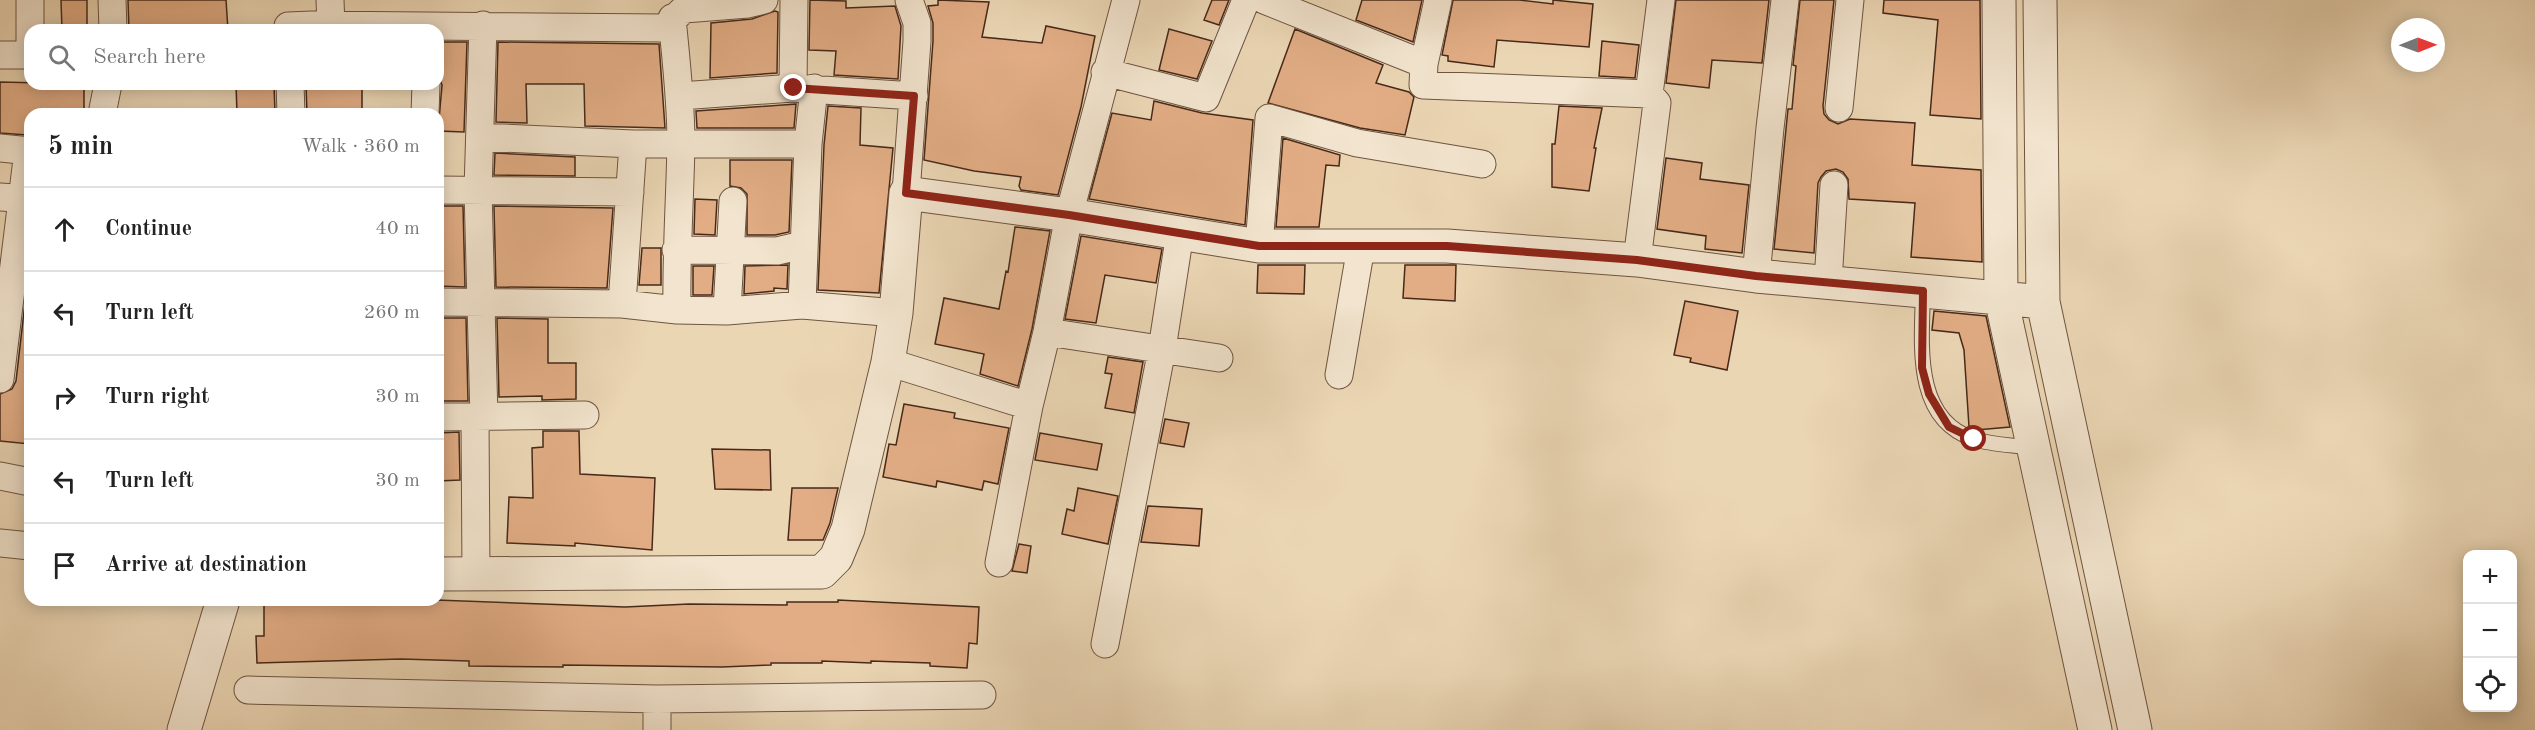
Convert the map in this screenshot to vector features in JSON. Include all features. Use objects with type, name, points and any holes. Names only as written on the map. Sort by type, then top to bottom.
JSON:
[{"type":"street","points":[[30,0],[30,24]]},
{"type":"street","points":[[112,0],[113,24]]},
{"type":"street","points":[[444,27],[483,25],[664,28],[684,9],[715,3],[748,4],[764,0]]},
{"type":"street","points":[[794,0],[808,144],[802,305]]},
{"type":"street","points":[[444,574],[822,572],[836,558],[848,529],[888,362],[896,313],[914,96],[917,23],[909,0]]},
{"type":"street","points":[[999,563],[1069,215],[1125,0]]},
{"type":"street","points":[[1105,72],[1206,98],[1246,0]]},
{"type":"street","points":[[1264,0],[1424,64]]},
{"type":"street","points":[[1438,0],[1424,64],[1423,85],[1649,94],[1657,103],[1637,260]]},
{"type":"street","points":[[1649,94],[1661,0]]},
{"type":"street","points":[[1756,276],[1785,0]]},
{"type":"street","points":[[1839,108],[1850,0]]},
{"type":"street","points":[[1999,0],[2001,298],[2094,730]]},
{"type":"street","points":[[2040,0],[2043,302],[2135,730]]},
{"type":"street","points":[[294,24],[330,13],[400,24]]},
{"type":"street","points":[[672,18],[680,96],[681,145],[676,250],[677,310]]},
{"type":"street","points":[[476,575],[481,302],[478,190],[483,25]]},
{"type":"street","points":[[0,54],[24,53]]},
{"type":"street","points":[[680,96],[804,88],[914,96]]},
{"type":"street","points":[[103,108],[107,90]]},
{"type":"street","points":[[290,90],[291,108]]},
{"type":"street","points":[[425,108],[426,90]]},
{"type":"street","points":[[1259,246],[1269,118],[1357,143],[1482,164]]},
{"type":"street","points":[[480,137],[633,144],[808,144]]},
{"type":"street","points":[[622,304],[633,144]]},
{"type":"street","points":[[0,148],[24,150]]},
{"type":"street","points":[[0,379],[18,198],[24,172]]},
{"type":"street","points":[[1828,282],[1834,185]]},
{"type":"street","points":[[444,190],[630,192]]},
{"type":"street","points":[[906,193],[1069,215],[1259,246],[1447,246],[1637,260],[1756,276],[2043,302]]},
{"type":"street","points":[[727,311],[733,201]]},
{"type":"street","points":[[1106,644],[1162,349],[1180,233]]},
{"type":"street","points":[[676,250],[777,251],[804,245]]},
{"type":"street","points":[[1339,375],[1361,247]]},
{"type":"street","points":[[444,302],[622,304],[677,310],[727,311],[802,305],[896,313]]},
{"type":"street","points":[[1047,332],[1219,358]]},
{"type":"street","points":[[888,362],[1029,406]]},
{"type":"street","points":[[444,417],[585,416]]},
{"type":"street","points":[[0,476],[24,482]]},
{"type":"street","points":[[0,543],[24,545]]},
{"type":"street","points":[[184,730],[221,606]]},
{"type":"street","points":[[248,690],[657,699],[982,695]]},
{"type":"street","points":[[657,699],[657,730]]},
{"type":"lane","points":[[1923,291],[1922,368],[1929,394],[1949,427],[1974,439],[2033,448]]},
{"type":"building","points":[[61,0],[87,0],[87,24],[62,24]]},
{"type":"building","points":[[128,0],[226,0],[228,24],[129,24]]},
{"type":"building","points":[[810,0],[846,1],[846,8],[895,6],[901,26],[898,79],[834,75],[836,51],[809,50]]},
{"type":"building","points":[[938,0],[989,2],[982,37],[1042,43],[1046,26],[1095,36],[1081,107],[1058,195],[1021,190],[1019,186],[1021,177],[974,171],[924,160],[933,41],[933,23],[928,6],[938,5]]},
{"type":"building","points":[[1212,0],[1229,0],[1219,25],[1204,20]]},
{"type":"building","points":[[1362,0],[1422,0],[1413,42],[1356,20]]},
{"type":"building","points":[[1453,0],[1519,0],[1553,4],[1553,0],[1593,4],[1589,47],[1497,40],[1494,67],[1448,61],[1448,56],[1442,55]]},
{"type":"building","points":[[1676,0],[1769,0],[1762,63],[1712,60],[1709,88],[1666,83]]},
{"type":"building","points":[[1800,0],[1834,0],[1823,106],[1824,114],[1829,120],[1838,124],[1850,119],[1915,123],[1912,165],[1981,170],[1982,262],[1911,257],[1915,203],[1849,199],[1848,179],[1843,172],[1836,169],[1826,171],[1818,183],[1814,253],[1774,249],[1788,109],[1792,109],[1796,66],[1793,65]]},
{"type":"building","points":[[1884,0],[1980,0],[1981,119],[1930,115],[1938,20],[1883,13]]},
{"type":"building","points":[[778,12],[777,73],[710,78],[711,23],[752,19]]},
{"type":"building","points":[[1169,29],[1212,41],[1197,79],[1159,70]]},
{"type":"building","points":[[1295,29],[1383,65],[1376,83],[1409,92],[1414,97],[1405,135],[1360,128],[1268,103]]},
{"type":"building","points":[[1602,41],[1639,45],[1635,78],[1599,76]]},
{"type":"building","points":[[444,42],[467,42],[464,132],[444,131],[444,108],[440,108],[442,90],[444,90]]},
{"type":"building","points":[[498,42],[659,44],[665,128],[585,126],[584,84],[526,84],[527,123],[496,122]]},
{"type":"building","points":[[0,82],[24,83],[24,90],[84,90],[84,108],[24,108],[24,135],[0,133]]},
{"type":"building","points":[[236,90],[274,90],[275,108],[237,108]]},
{"type":"building","points":[[306,90],[362,90],[362,108],[307,108]]},
{"type":"building","points":[[1154,101],[1202,113],[1253,120],[1245,225],[1089,199],[1112,113],[1151,120]]},
{"type":"building","points":[[796,104],[794,128],[697,128],[696,111]]},
{"type":"building","points":[[828,106],[861,108],[860,145],[893,148],[879,293],[818,290],[824,145]]},
{"type":"building","points":[[1559,106],[1602,108],[1589,191],[1552,187],[1552,144],[1555,144]]},
{"type":"building","points":[[1283,138],[1340,155],[1339,166],[1326,165],[1319,227],[1276,227]]},
{"type":"building","points":[[495,153],[575,157],[575,176],[494,175]]},
{"type":"building","points":[[1666,158],[1702,163],[1700,179],[1749,185],[1742,253],[1705,249],[1706,236],[1657,229]]},
{"type":"building","points":[[730,160],[792,160],[789,232],[775,235],[747,235],[747,194],[741,188],[730,186]]},
{"type":"building","points":[[695,199],[717,200],[715,235],[694,234]]},
{"type":"building","points":[[444,206],[463,206],[465,287],[444,286]]},
{"type":"building","points":[[494,206],[613,208],[607,288],[496,287]]},
{"type":"building","points":[[1015,227],[1050,231],[1032,329],[1018,386],[980,374],[984,354],[935,344],[944,298],[999,309]]},
{"type":"building","points":[[1081,236],[1162,249],[1156,283],[1105,275],[1096,323],[1065,319]]},
{"type":"building","points":[[642,248],[661,248],[661,285],[639,285]]},
{"type":"building","points":[[788,265],[787,289],[774,288],[774,291],[744,294],[745,266]]},
{"type":"building","points":[[1258,265],[1305,265],[1304,294],[1257,293]]},
{"type":"building","points":[[1405,265],[1456,265],[1455,301],[1403,298]]},
{"type":"building","points":[[693,266],[714,266],[712,295],[693,295]]},
{"type":"building","points":[[1685,301],[1738,311],[1727,370],[1690,362],[1691,358],[1674,355]]},
{"type":"building","points":[[1934,311],[1986,316],[2010,427],[1976,430],[1969,427],[1964,350],[1959,333],[1932,330]]},
{"type":"building","points":[[24,312],[24,443],[0,441],[0,394],[12,389],[16,381]]},
{"type":"building","points":[[444,318],[466,318],[468,401],[444,401]]},
{"type":"building","points":[[497,318],[548,319],[548,363],[576,363],[576,399],[542,400],[542,396],[499,397]]},
{"type":"building","points":[[1108,357],[1143,362],[1134,413],[1105,408],[1112,374],[1105,373]]},
{"type":"building","points":[[904,404],[955,413],[954,418],[1009,428],[998,484],[984,481],[982,490],[937,481],[936,487],[883,477],[889,444],[896,445]]},
{"type":"building","points":[[1165,419],[1189,423],[1184,447],[1160,443]]},
{"type":"building","points":[[543,431],[579,431],[580,474],[655,478],[652,550],[575,543],[575,546],[507,543],[509,497],[533,498],[532,448],[543,447]]},
{"type":"building","points":[[459,432],[460,480],[444,481],[444,433]]},
{"type":"building","points":[[1040,433],[1102,444],[1097,470],[1035,460]]},
{"type":"building","points":[[712,449],[770,450],[771,490],[715,489]]},
{"type":"building","points":[[792,488],[838,488],[830,523],[823,540],[788,540]]},
{"type":"building","points":[[1078,488],[1118,496],[1108,544],[1062,534],[1067,509],[1074,511]]},
{"type":"building","points":[[1148,506],[1202,509],[1199,546],[1141,542]]},
{"type":"building","points":[[1019,544],[1031,546],[1027,573],[1012,571]]},
{"type":"building","points":[[444,600],[625,607],[689,604],[787,605],[787,602],[838,602],[838,600],[979,607],[977,644],[969,643],[967,668],[930,666],[930,663],[871,661],[871,663],[822,661],[822,663],[771,663],[771,665],[722,667],[469,666],[469,661],[401,659],[257,663],[256,636],[264,636],[264,606],[444,606]]},
{"type":"route","points":[[794,88],[914,96],[906,193],[1069,215],[1259,246],[1447,246],[1637,260],[1756,276],[1923,291],[1922,368],[1929,394],[1949,427],[1974,439]]}]
